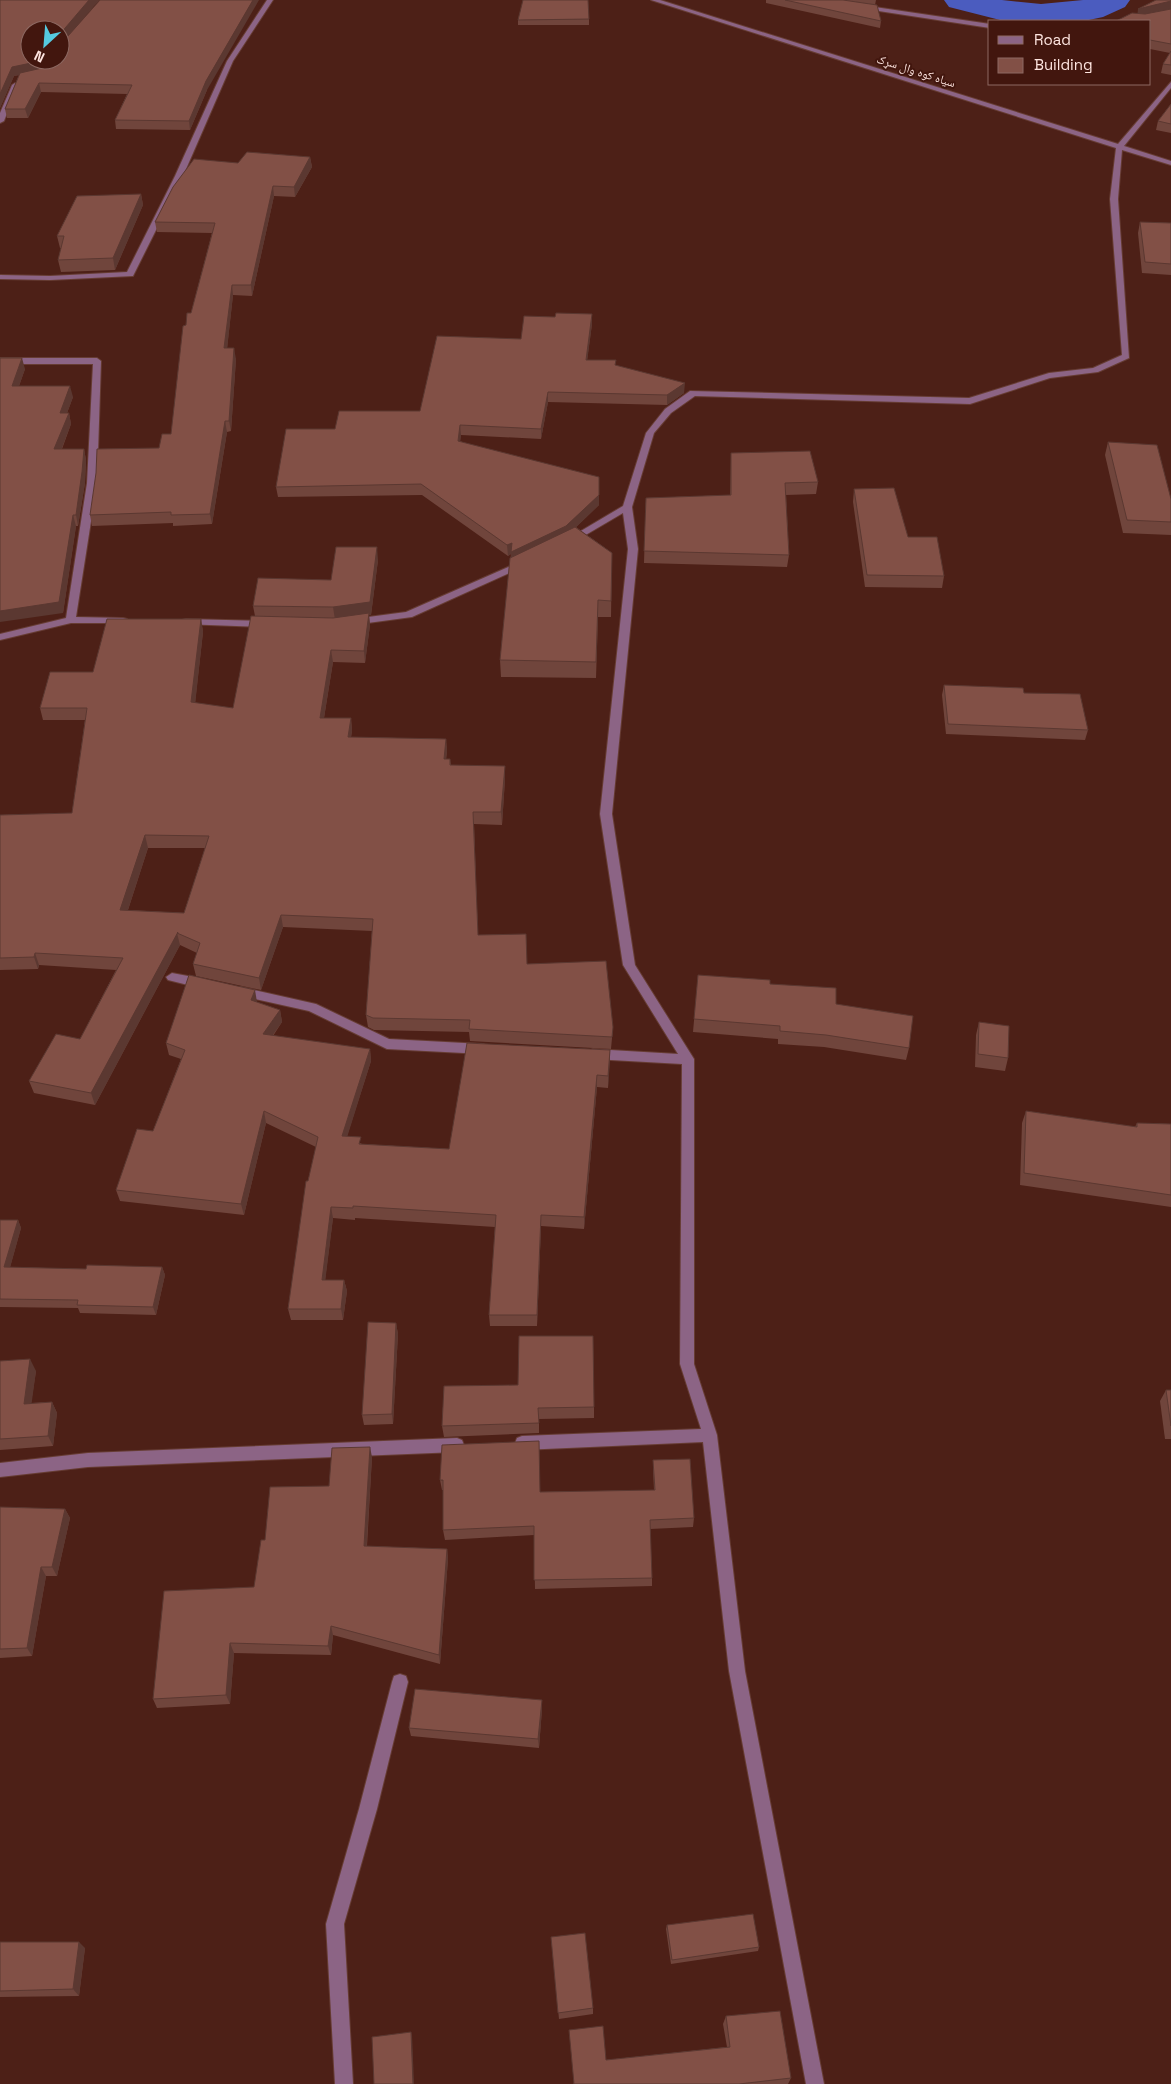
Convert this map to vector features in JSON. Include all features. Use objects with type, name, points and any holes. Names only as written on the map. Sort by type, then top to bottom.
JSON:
[{"type":"street","points":[[0,277],[50,278],[130,274],[179,176],[230,61],[270,0]]},
{"type":"street","name":"سیاه کوه وال سړک","points":[[654,0],[1171,163]]},
{"type":"street","points":[[849,5],[988,26]]},
{"type":"street","points":[[0,121],[18,78]]},
{"type":"street","points":[[815,2084],[737,1671],[710,1435],[687,1364],[688,1059],[629,965],[606,814],[632,549],[627,507],[650,433],[668,411],[693,394],[970,401],[1049,376],[1095,370],[1126,356],[1114,199],[1119,148],[1171,84]]},
{"type":"street","points":[[0,361],[97,361],[92,483],[71,620]]},
{"type":"street","points":[[564,544],[627,507]]},
{"type":"street","points":[[344,624],[408,615],[530,560]]},
{"type":"street","points":[[0,636],[71,620],[130,621]]},
{"type":"street","points":[[179,622],[276,624]]},
{"type":"street","points":[[172,978],[312,1008],[387,1044],[494,1049]]},
{"type":"street","points":[[581,1054],[688,1059]]},
{"type":"street","points":[[512,1443],[710,1435]]},
{"type":"street","points":[[0,1470],[88,1460],[473,1445]]},
{"type":"street","points":[[344,2084],[335,1924],[368,1809],[400,1682]]},
{"type":"building","points":[[0,0],[89,0],[70,22],[70,20],[20,20],[20,65],[12,67],[0,94]]},
{"type":"building","points":[[100,0],[253,0],[206,81],[189,121],[115,120],[132,85],[39,83],[25,109],[5,109],[20,73],[33,70],[70,70],[70,34]]},
{"type":"building","points":[[523,0],[588,0],[589,19],[518,20]]},
{"type":"building","points":[[785,0],[843,0],[877,5],[881,21]]},
{"type":"building","points":[[1156,0],[1171,1],[1138,9]]},
{"type":"building","points":[[1171,9],[1171,44],[1151,40],[1151,20],[1118,20],[1132,13],[1145,14]]},
{"type":"building","points":[[1171,51],[1171,65],[1163,64]]},
{"type":"building","points":[[1171,104],[1171,124],[1158,121]]},
{"type":"building","points":[[247,152],[310,157],[294,187],[273,186],[251,285],[232,285],[224,348],[234,348],[229,421],[225,421],[210,514],[171,515],[171,512],[90,515],[96,473],[97,449],[159,448],[162,434],[171,434],[183,326],[186,325],[187,313],[191,313],[215,223],[155,222],[173,187],[194,159],[238,163]]},
{"type":"building","points":[[141,194],[113,258],[58,260],[64,236],[57,236],[77,196]]},
{"type":"building","points":[[1140,222],[1171,223],[1171,264],[1145,262]]},
{"type":"building","points":[[556,313],[592,314],[586,360],[616,360],[615,365],[685,383],[667,395],[548,392],[541,429],[460,425],[458,441],[599,477],[599,495],[566,526],[511,552],[512,543],[507,545],[421,484],[276,487],[286,429],[335,429],[339,411],[420,411],[437,336],[521,339],[524,316],[555,317]]},
{"type":"building","points":[[0,358],[22,358],[12,386],[70,386],[60,413],[69,413],[54,449],[84,449],[76,515],[73,515],[59,602],[0,611]]},
{"type":"building","points":[[1108,442],[1157,445],[1171,499],[1171,522],[1127,520]]},
{"type":"building","points":[[810,451],[818,482],[785,483],[789,555],[644,551],[646,498],[731,495],[731,453]]},
{"type":"building","points":[[894,488],[908,537],[937,537],[944,576],[867,575],[854,489]]},
{"type":"building","points":[[575,527],[612,553],[611,601],[598,600],[596,662],[500,660],[510,558]]},
{"type":"building","points":[[336,547],[377,547],[370,602],[333,607],[253,606],[258,578],[331,580]]},
{"type":"building","points":[[369,613],[364,651],[331,650],[320,718],[351,718],[348,737],[446,739],[444,759],[450,759],[450,765],[505,766],[501,812],[473,812],[478,935],[526,934],[527,964],[606,961],[613,1027],[612,1037],[469,1029],[470,1020],[373,1018],[366,1015],[373,919],[281,915],[259,978],[193,964],[200,943],[177,933],[91,1093],[29,1081],[56,1034],[80,1039],[123,958],[35,953],[34,957],[0,958],[0,815],[72,813],[87,708],[40,708],[50,672],[93,672],[107,619],[201,619],[191,702],[233,708],[251,616],[333,618]],"holes":[[[145,835],[209,836],[184,913],[120,910]]]},
{"type":"building","points":[[944,685],[1023,688],[1024,693],[1080,694],[1088,730],[948,724]]},
{"type":"building","points":[[189,975],[255,990],[251,1000],[280,1010],[263,1034],[370,1049],[342,1136],[361,1137],[359,1144],[449,1149],[467,1043],[610,1050],[608,1076],[597,1075],[584,1217],[541,1215],[537,1315],[489,1315],[496,1215],[353,1206],[353,1208],[331,1207],[322,1280],[344,1280],[341,1309],[288,1309],[306,1181],[308,1181],[318,1137],[264,1111],[241,1204],[116,1190],[137,1129],[153,1131],[185,1050],[166,1043]]},
{"type":"building","points":[[698,975],[770,980],[770,984],[836,988],[836,1004],[913,1016],[909,1048],[826,1035],[780,1031],[780,1026],[694,1019]]},
{"type":"building","points":[[979,1022],[1009,1026],[1008,1058],[978,1054]]},
{"type":"building","points":[[1026,1111],[1137,1127],[1137,1123],[1171,1124],[1171,1195],[1024,1173]]},
{"type":"building","points":[[0,1220],[18,1220],[4,1267],[86,1269],[87,1265],[162,1267],[153,1307],[77,1305],[78,1300],[0,1299]]},
{"type":"building","points":[[368,1322],[396,1323],[392,1414],[362,1415]]},
{"type":"building","points":[[519,1336],[593,1336],[594,1407],[538,1408],[539,1423],[442,1426],[444,1386],[518,1385]]},
{"type":"building","points":[[30,1359],[24,1404],[52,1402],[48,1436],[0,1439],[0,1361]]},
{"type":"building","points":[[1166,1390],[1171,1390],[1171,1426]]},
{"type":"building","points":[[539,1441],[540,1492],[655,1490],[653,1460],[690,1459],[694,1518],[650,1520],[652,1578],[534,1580],[534,1526],[443,1530],[443,1480],[440,1480],[442,1445]]},
{"type":"building","points":[[370,1447],[364,1546],[447,1549],[439,1655],[331,1626],[328,1646],[230,1643],[226,1695],[153,1699],[164,1591],[254,1587],[261,1540],[265,1540],[270,1487],[329,1486],[332,1448]]},
{"type":"building","points":[[0,1507],[65,1509],[52,1567],[41,1567],[27,1648],[0,1649]]},
{"type":"building","points":[[415,1689],[542,1700],[538,1739],[409,1728]]},
{"type":"building","points":[[753,1914],[759,1947],[672,1960],[667,1925]]},
{"type":"building","points":[[585,1933],[593,2008],[558,2013],[551,1937]]},
{"type":"building","points":[[0,1942],[79,1942],[73,1989],[0,1991]]},
{"type":"building","points":[[780,2011],[791,2078],[739,2084],[574,2084],[569,2030],[603,2026],[606,2060],[730,2047],[726,2016]]},
{"type":"building","points":[[411,2032],[413,2084],[374,2084],[372,2037]]},
{"type":"waterway","points":[[961,0],[975,5],[1007,11],[1041,14],[1074,13],[1088,10],[1113,0]]}]
